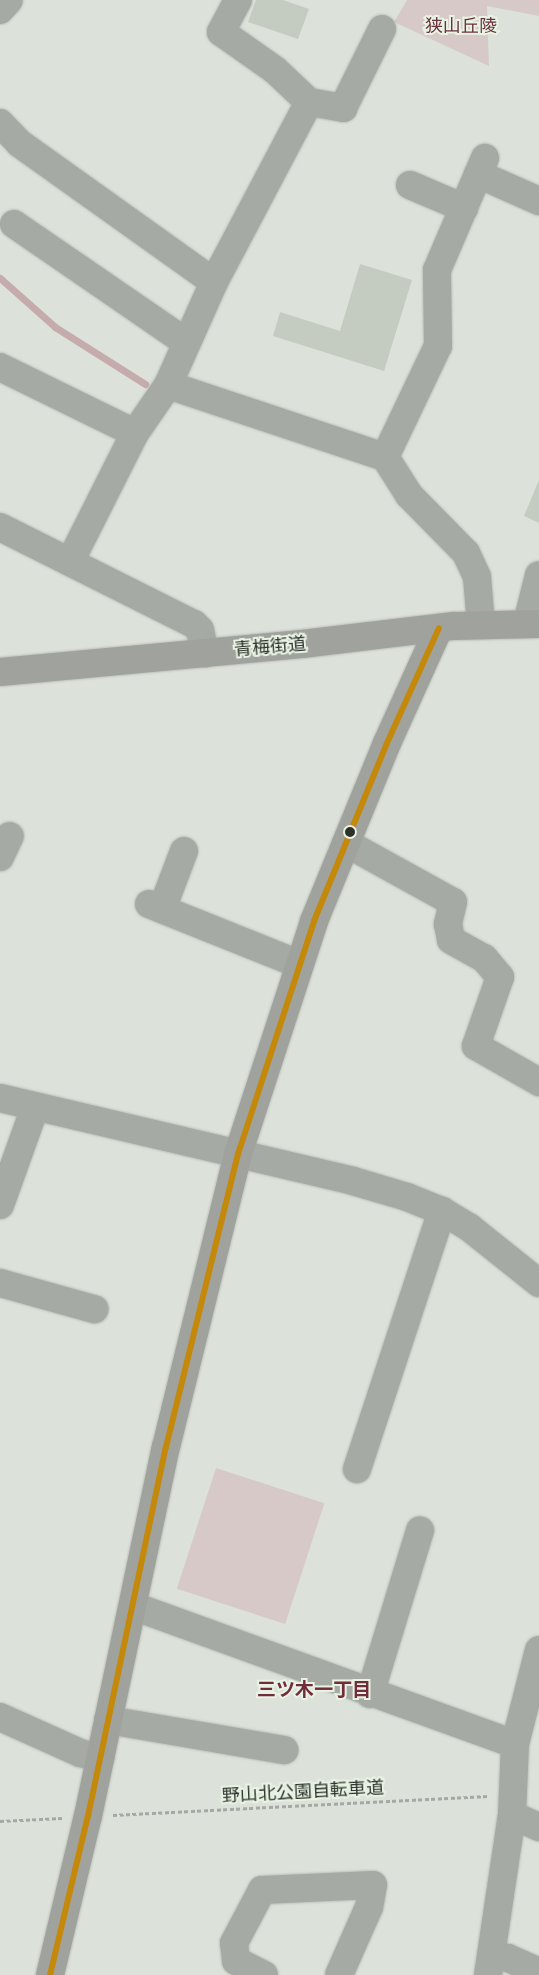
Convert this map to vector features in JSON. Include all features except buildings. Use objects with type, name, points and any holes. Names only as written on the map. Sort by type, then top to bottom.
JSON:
[{"type":"main road","name":"青梅街道","points":[[0,672],[206,653],[481,624],[533,624]]},
{"type":"main road","points":[[50,1975],[100,1758],[166,1447],[238,1154],[299,964],[346,843],[440,628]]},
{"type":"street","points":[[0,10],[9,0]]},
{"type":"street","points":[[238,0],[221,32],[275,70],[309,102],[343,108],[382,29]]},
{"type":"street","points":[[70,562],[135,433],[168,385],[214,282],[309,102]]},
{"type":"street","points":[[0,123],[19,143],[214,282]]},
{"type":"street","points":[[385,457],[438,346],[437,270],[482,166],[539,201]]},
{"type":"street","points":[[410,186],[464,208]]},
{"type":"street","points":[[14,224],[186,342]]},
{"type":"street","points":[[0,367],[135,433]]},
{"type":"street","points":[[168,385],[385,457],[409,495],[466,553],[477,577],[481,624]]},
{"type":"street","points":[[0,527],[194,624],[200,630],[206,653]]},
{"type":"street","points":[[533,624],[539,575]]},
{"type":"street","points":[[346,843],[453,902],[448,924],[451,940],[484,958],[500,977],[476,1046],[539,1082]]},
{"type":"street","points":[[184,851],[155,906],[299,964]]},
{"type":"street","points":[[0,1098],[353,1181],[442,1211],[470,1228],[539,1283]]},
{"type":"street","points":[[0,1205],[36,1107]]},
{"type":"street","points":[[357,1469],[442,1211]]},
{"type":"street","points":[[0,1283],[94,1309]]},
{"type":"street","points":[[370,1694],[420,1530]]},
{"type":"street","points":[[133,1606],[370,1694],[515,1744]]},
{"type":"street","points":[[539,1650],[515,1744],[503,1805],[490,1965],[508,1958],[539,1972]]},
{"type":"street","points":[[0,1716],[80,1754],[100,1758]]},
{"type":"street","points":[[108,1720],[284,1750]]},
{"type":"street","points":[[503,1805],[539,1827]]},
{"type":"street","points":[[264,1975],[236,1960],[234,1943],[262,1890],[373,1885],[369,1907],[339,1975]]},
{"type":"path","name":"野山北公園自転車道","points":[[108,1815],[503,1805]]},
{"type":"path","points":[[0,1821],[68,1817]]},
{"type":"green space","name":"狭山丘陵","points":[[407,0],[539,0],[539,16],[487,6],[489,66],[394,22]]},
{"type":"green space","points":[[216,1468],[324,1503],[285,1624],[177,1589]]},
{"type":"waterway","points":[[0,278],[55,327],[145,384]]},
{"type":"transit line","points":[[50,1975],[88,1816],[166,1447],[238,1154],[314,921],[387,743],[439,628]]},
{"type":"district","name":"三ツ木一丁目","points":[[314,1690]]}]
